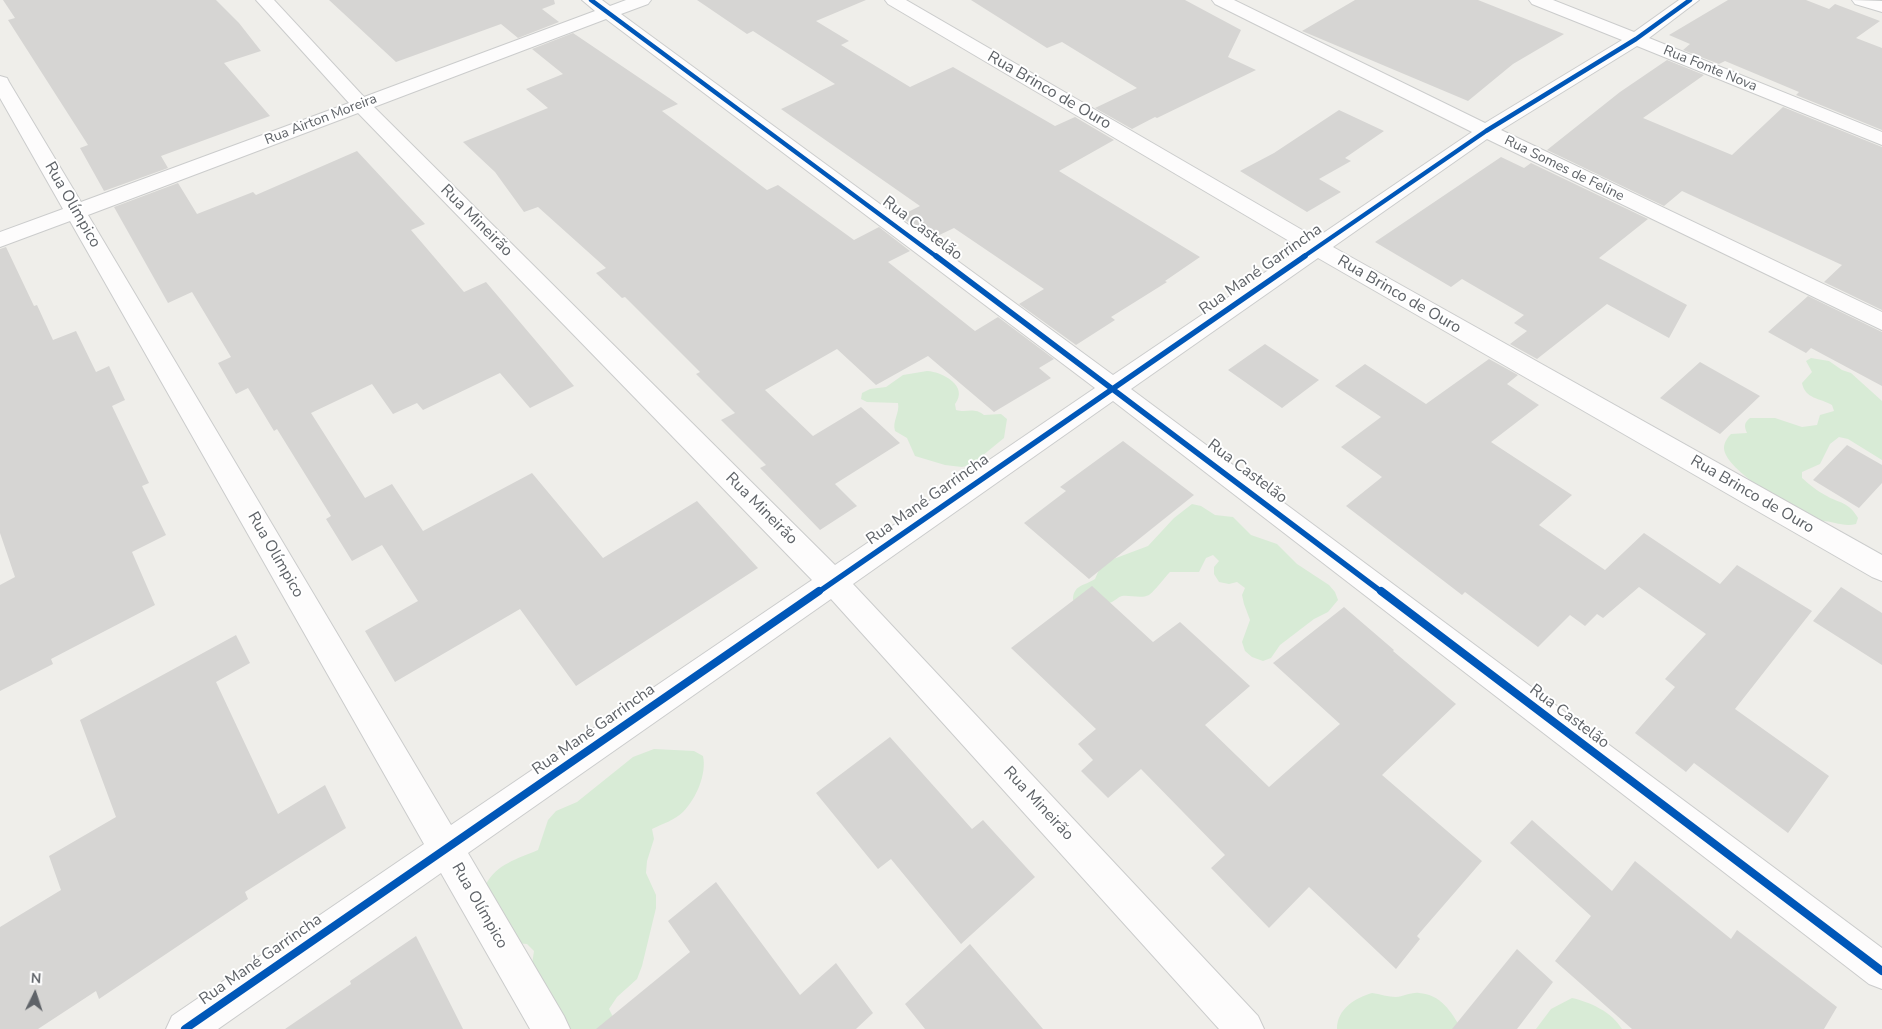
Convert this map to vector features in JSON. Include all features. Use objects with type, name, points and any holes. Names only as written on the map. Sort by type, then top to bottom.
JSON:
[{"type":"street","name":"Rua Mineirão","points":[[265,0],[360,105],[833,582],[1245,1029]]},
{"type":"street","name":"Rua Airton Moreira","points":[[0,240],[360,105],[599,6],[642,0]]},
{"type":"street","name":"Rua Brinco de Ouro","points":[[894,0],[1317,248],[1882,569]]},
{"type":"street","name":"Rua Somes de Feline","points":[[1221,0],[1486,132],[1882,322]]},
{"type":"street","name":"Rua Fonte Nova","points":[[1538,0],[1882,139]]},
{"type":"street","name":"Rua Mané Garrincha","points":[[185,1029],[1486,132],[1636,39],[1690,0]]},
{"type":"street","points":[[1861,0],[1882,7]]},
{"type":"street","name":"Rua Castelão","points":[[599,6],[1113,388],[1882,971]]},
{"type":"street","name":"Rua Olímpico","points":[[0,82],[551,1029]]},
{"type":"green space","points":[[1811,358],[1829,361],[1842,370],[1851,373],[1882,401],[1882,460],[1848,439],[1839,437],[1830,444],[1820,464],[1802,472],[1802,478],[1816,489],[1851,508],[1858,518],[1856,524],[1845,525],[1825,521],[1814,522],[1747,478],[1727,457],[1724,448],[1727,438],[1731,434],[1747,433],[1745,425],[1750,418],[1775,418],[1802,427],[1817,425],[1820,415],[1834,411],[1832,405],[1810,395],[1804,388],[1802,383],[1812,372],[1806,361]]},
{"type":"green space","points":[[927,371],[947,377],[957,386],[959,391],[955,404],[956,410],[977,411],[984,415],[1001,414],[1007,419],[1004,438],[971,465],[962,467],[945,465],[915,456],[907,438],[895,431],[894,424],[898,403],[867,402],[861,399],[862,393],[870,389],[886,387],[903,375]]},
{"type":"green space","points":[[1192,504],[1201,506],[1215,515],[1233,517],[1251,535],[1277,544],[1297,564],[1329,585],[1335,592],[1338,600],[1328,612],[1314,619],[1280,645],[1271,658],[1263,661],[1252,657],[1245,651],[1242,642],[1250,620],[1242,595],[1245,588],[1237,582],[1229,584],[1219,582],[1214,574],[1214,567],[1219,561],[1213,555],[1206,558],[1199,572],[1170,572],[1154,591],[1146,596],[1122,596],[1112,602],[1097,605],[1073,600],[1075,591],[1080,586],[1095,579],[1101,565],[1148,546],[1174,518]]},
{"type":"green space","points":[[654,749],[694,751],[703,756],[704,763],[702,778],[688,807],[668,822],[652,829],[654,839],[647,861],[646,873],[656,895],[656,908],[642,966],[637,979],[617,997],[609,1009],[619,1029],[557,1029],[531,971],[534,951],[527,944],[516,943],[486,884],[502,867],[515,859],[538,850],[548,820],[556,811],[577,802],[633,757]]},
{"type":"green space","points":[[1372,993],[1390,997],[1413,993],[1426,994],[1439,1000],[1449,1010],[1461,1029],[1337,1029],[1340,1016],[1348,1005]]},
{"type":"green space","points":[[1572,998],[1586,1002],[1607,1013],[1622,1029],[1536,1029],[1551,1009]]},
{"type":"building","points":[[3,0],[216,0],[239,23],[261,51],[224,63],[270,116],[161,156],[168,168],[104,191],[80,148],[88,145],[8,20],[15,18]]},
{"type":"building","points":[[329,0],[554,0],[555,4],[542,9],[559,22],[518,38],[501,24],[396,62]]},
{"type":"building","points":[[697,0],[866,0],[816,21],[849,41],[841,45],[910,87],[953,67],[1055,126],[1075,117],[1114,140],[1059,171],[1200,257],[1165,281],[1167,282],[1111,317],[1115,320],[1076,345],[1019,304],[1044,289],[954,228],[931,239],[900,216],[920,206],[781,109],[835,84],[753,31],[747,34]]},
{"type":"building","points":[[971,0],[1185,0],[1241,30],[1228,57],[1256,70],[1132,129],[1095,108],[1137,88],[1062,42],[1047,48]]},
{"type":"building","points":[[1355,0],[1478,0],[1564,34],[1513,64],[1468,101],[1302,31]]},
{"type":"building","points":[[1728,0],[1806,0],[1829,9],[1835,4],[1880,21],[1856,38],[1882,48],[1882,130],[1796,95],[1799,92],[1725,61],[1719,64],[1683,50],[1690,44],[1669,35]]},
{"type":"building","points":[[573,33],[678,104],[662,111],[767,190],[778,185],[854,240],[879,227],[910,251],[888,262],[975,331],[998,317],[1054,359],[1039,368],[1051,378],[994,412],[928,356],[876,385],[837,349],[765,390],[813,436],[861,407],[900,443],[835,484],[857,506],[820,530],[760,468],[766,465],[721,420],[735,413],[696,374],[700,372],[625,297],[622,298],[596,273],[606,268],[538,207],[524,212],[495,172],[463,142],[548,108],[526,89],[563,74],[532,49]]},
{"type":"building","points":[[1667,60],[1704,75],[1643,118],[1732,155],[1783,107],[1882,147],[1882,310],[1824,282],[1842,265],[1682,191],[1664,206],[1547,150],[1620,92]]},
{"type":"building","points":[[1339,110],[1384,131],[1345,158],[1351,161],[1319,179],[1341,192],[1307,212],[1240,171],[1274,153]]},
{"type":"building","points":[[357,151],[425,224],[411,230],[464,292],[486,282],[574,386],[530,408],[500,373],[423,410],[417,403],[393,414],[372,384],[311,413],[365,498],[392,484],[423,531],[532,473],[603,558],[697,501],[758,568],[576,686],[520,609],[395,682],[365,631],[418,601],[382,545],[352,561],[326,519],[331,516],[277,429],[274,431],[248,388],[236,394],[218,363],[231,357],[192,292],[168,303],[114,207],[178,183],[197,214],[253,192],[256,195]]},
{"type":"building","points":[[1501,157],[1524,168],[1531,163],[1648,219],[1599,258],[1687,305],[1669,338],[1607,304],[1537,359],[1510,344],[1527,331],[1514,323],[1524,315],[1462,279],[1451,287],[1375,242]]},
{"type":"building","points":[[6,247],[34,306],[37,305],[53,340],[76,331],[96,372],[109,366],[125,400],[112,406],[149,483],[142,486],[166,535],[132,552],[155,605],[51,659],[53,664],[0,691],[0,585],[15,577],[0,533],[0,249]]},
{"type":"building","points":[[1808,296],[1882,332],[1882,386],[1811,348],[1806,353],[1768,332]]},
{"type":"building","points":[[1265,344],[1319,380],[1282,408],[1228,370]]},
{"type":"building","points":[[1489,359],[1518,375],[1507,384],[1539,405],[1491,442],[1572,495],[1539,525],[1605,570],[1644,533],[1720,584],[1737,565],[1812,611],[1735,709],[1829,776],[1788,833],[1694,763],[1686,772],[1635,733],[1675,687],[1665,679],[1706,634],[1639,587],[1603,618],[1597,614],[1585,626],[1570,615],[1538,647],[1465,592],[1462,595],[1346,506],[1382,477],[1341,447],[1381,417],[1335,386],[1365,364],[1426,404]]},
{"type":"building","points":[[1700,362],[1760,396],[1720,434],[1660,398]]},
{"type":"building","points":[[1123,441],[1194,495],[1089,579],[1024,523],[1066,491],[1060,487]]},
{"type":"building","points":[[1847,445],[1882,465],[1882,483],[1859,508],[1813,480]]},
{"type":"building","points":[[1092,586],[1153,642],[1180,622],[1250,686],[1205,725],[1269,787],[1340,724],[1273,663],[1344,607],[1456,704],[1382,775],[1482,861],[1417,936],[1420,939],[1396,969],[1309,887],[1269,928],[1211,868],[1225,855],[1141,769],[1108,798],[1081,771],[1093,760],[1078,744],[1096,729],[1011,648]]},
{"type":"building","points":[[1841,587],[1882,613],[1882,665],[1813,621]]},
{"type":"building","points":[[236,635],[250,663],[216,682],[278,814],[325,785],[346,828],[245,892],[248,899],[99,999],[96,991],[38,1029],[0,1029],[0,927],[61,890],[49,856],[116,817],[80,720]]},
{"type":"building","points":[[890,737],[972,829],[983,820],[1035,877],[961,944],[891,859],[878,869],[816,793]]},
{"type":"building","points":[[1532,820],[1612,891],[1635,861],[1731,939],[1737,930],[1837,1007],[1824,1029],[1632,1029],[1555,961],[1591,916],[1510,843]]},
{"type":"building","points":[[716,882],[800,995],[836,963],[873,1013],[856,1029],[596,1029],[690,952],[668,921]]},
{"type":"building","points":[[416,936],[463,1029],[285,1029],[351,984],[350,981]]},
{"type":"building","points":[[970,944],[1043,1029],[925,1029],[905,1004]]},
{"type":"building","points":[[1517,949],[1553,982],[1517,1029],[1452,1029]]},
{"type":"cycle path","points":[[591,0],[1113,388],[1882,971]]},
{"type":"cycle path","points":[[185,1029],[1486,131],[1636,39],[1690,0]]}]
